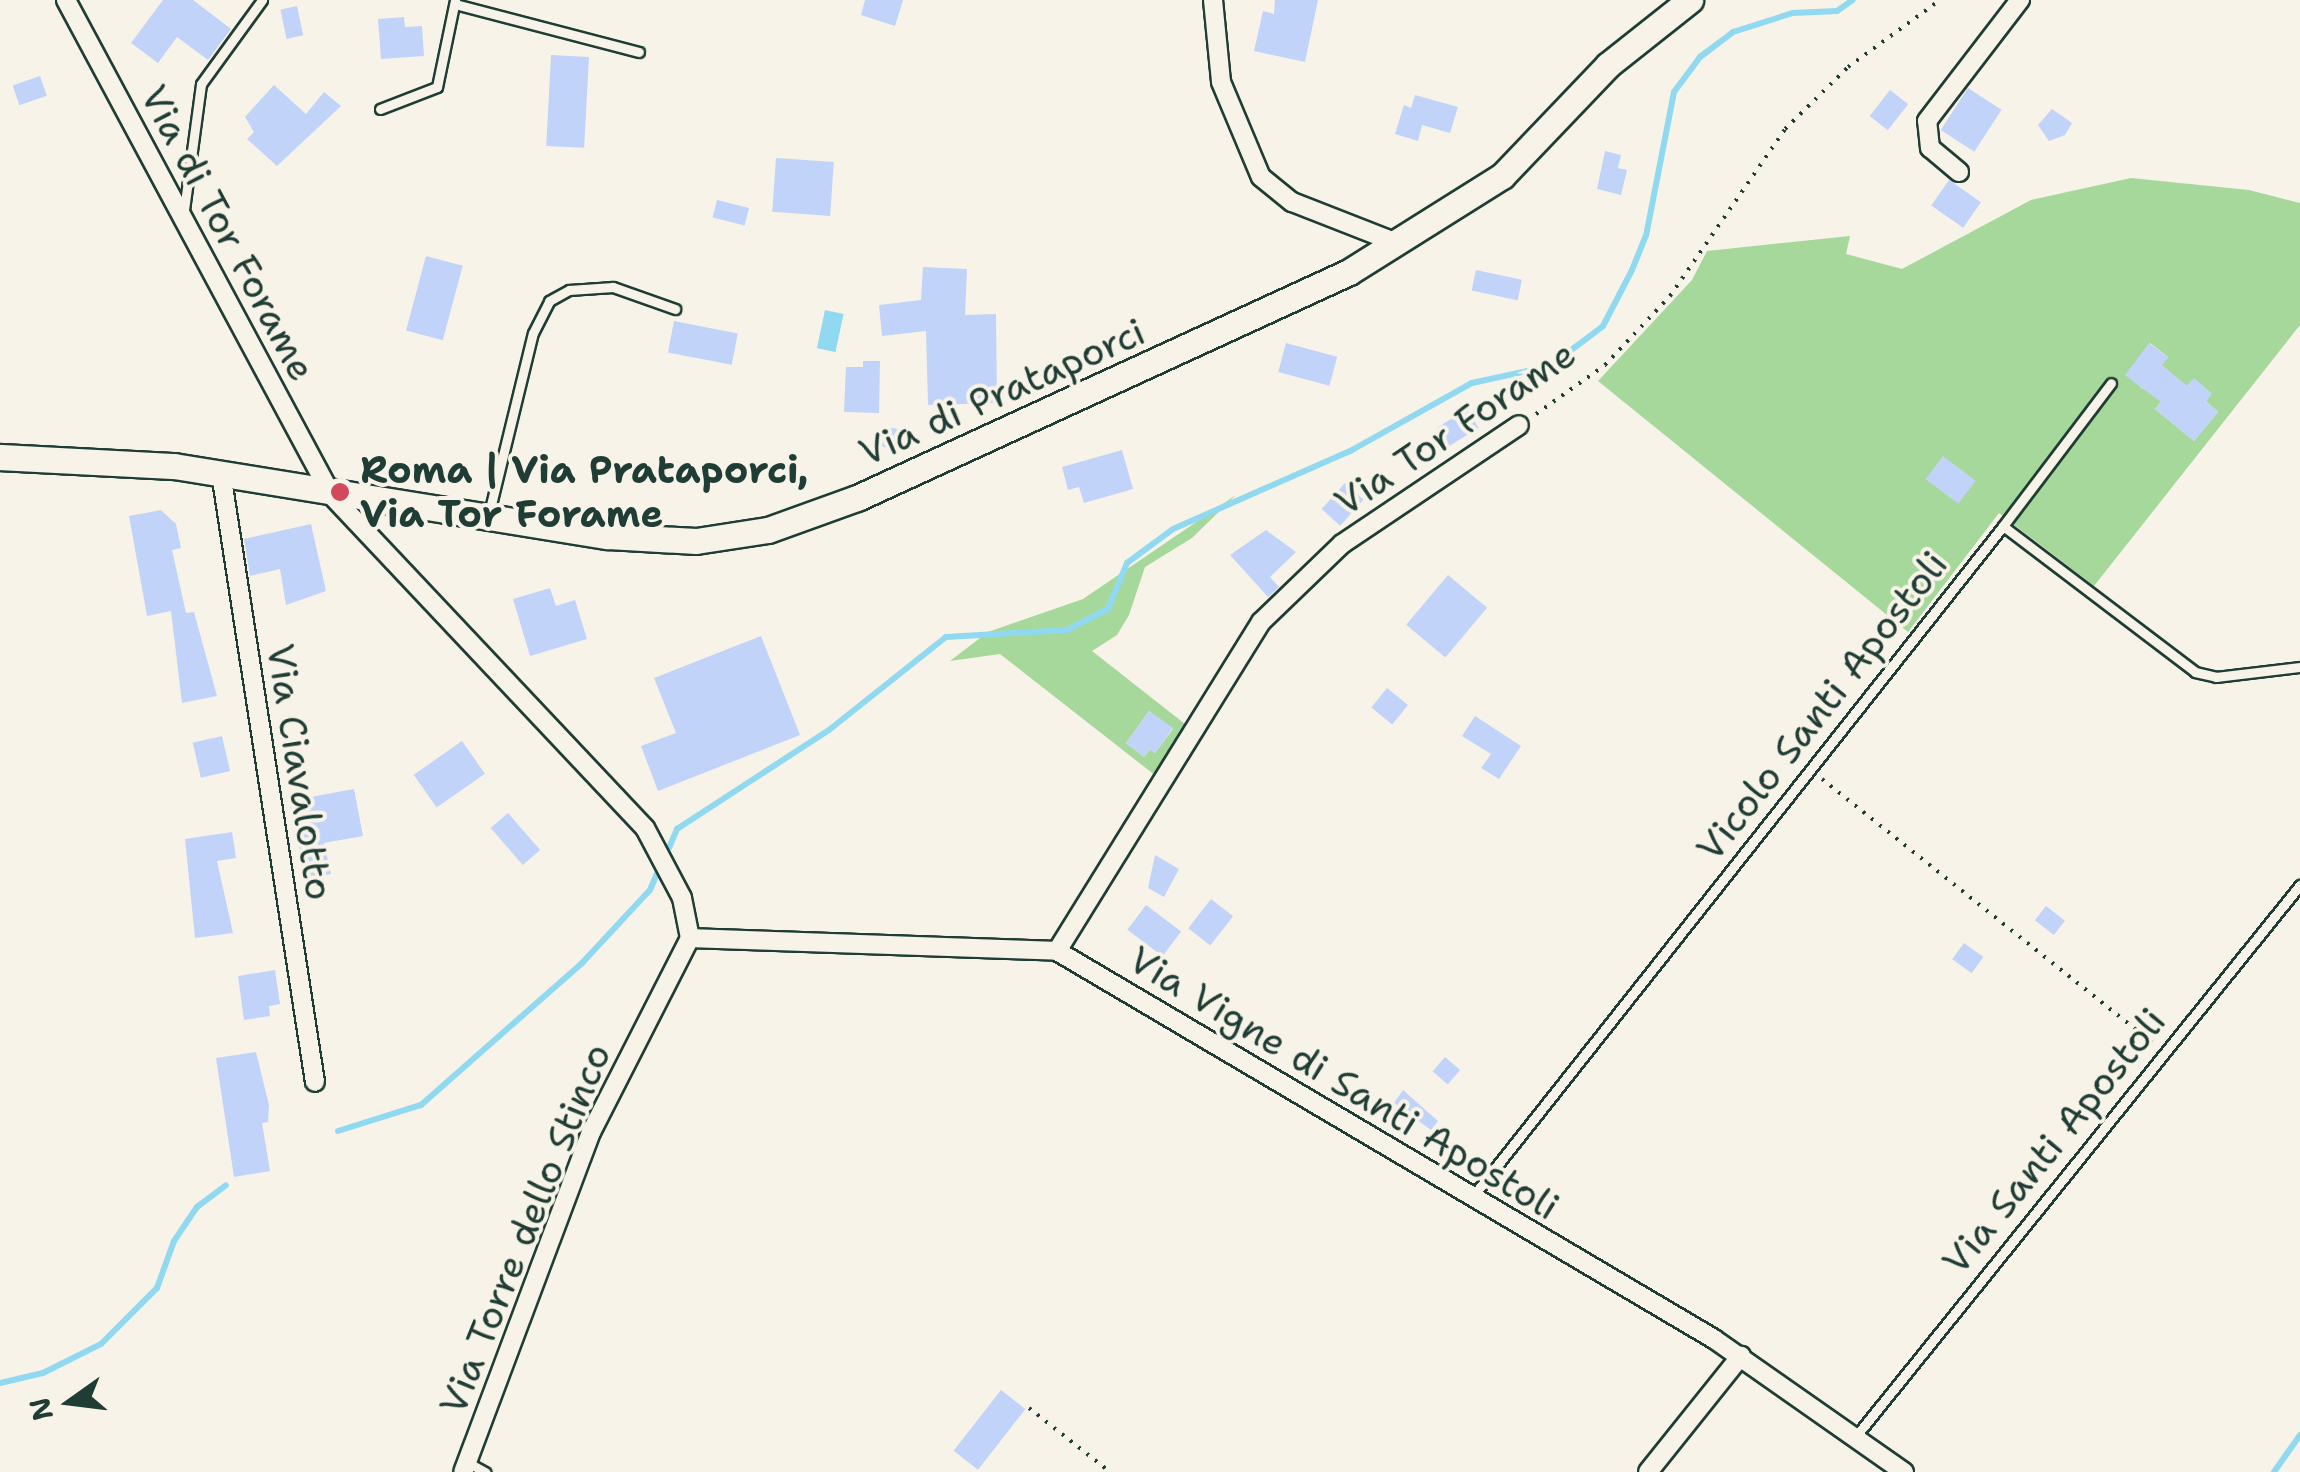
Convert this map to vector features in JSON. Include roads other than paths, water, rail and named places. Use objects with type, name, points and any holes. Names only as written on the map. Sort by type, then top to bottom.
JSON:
[{"type":"street","name":"Via di Tor Forame","points":[[66,0],[332,496]]},
{"type":"street","points":[[1213,0],[1224,95],[1261,176],[1292,202],[1397,243]]},
{"type":"street","name":"Via di Prataporci","points":[[0,458],[127,460],[487,520],[687,541],[785,525],[1248,323],[1397,243],[1512,168],[1608,65],[1690,0]]},
{"type":"street","points":[[1959,172],[1930,148],[1926,121],[2020,0]]},
{"type":"street","name":"Via Tor Forame","points":[[1057,951],[1261,622],[1342,544],[1519,425]]},
{"type":"street","name":"Via Ciavalotto","points":[[221,473],[315,1082]]},
{"type":"street","points":[[332,496],[644,828],[672,870],[690,938]]},
{"type":"street","name":"Via Vigne di Santi Apostoli","points":[[690,938],[1057,951],[1741,1356],[1904,1472]]},
{"type":"street","name":"Via Torre dello Stinco","points":[[465,1467],[591,1132],[690,938]]},
{"type":"street","points":[[1648,1472],[1741,1356]]},
{"type":"lane","points":[[183,217],[200,84],[262,0]]},
{"type":"lane","points":[[380,109],[437,87],[455,2],[639,52]]},
{"type":"lane","points":[[487,520],[533,333],[549,301],[569,290],[614,287],[675,309]]},
{"type":"lane","name":"Vicolo Santi Apostoli","points":[[1472,1196],[1811,770],[2112,382]]},
{"type":"lane","points":[[2002,526],[2195,672],[2216,677],[2300,667]]},
{"type":"lane","name":"Via Santi Apostoli","points":[[1856,1436],[2300,884]]},
{"type":"lane","points":[[465,1467],[484,1472]]},
{"type":"water","points":[[825,310],[844,314],[835,352],[817,348]]},
{"type":"waterway","points":[[669,848],[677,829],[829,730],[946,637],[1067,630],[1108,609],[1127,563],[1173,529],[1352,450],[1472,383],[1550,366],[1603,326],[1632,270],[1646,236],[1674,92],[1700,57],[1733,32],[1793,13],[1837,11],[1853,0]]},
{"type":"waterway","points":[[338,1131],[421,1105],[583,962],[650,890],[660,867]]},
{"type":"waterway","points":[[0,1383],[43,1373],[101,1344],[157,1288],[174,1241],[197,1207],[226,1185]]},
{"type":"waterway","points":[[2274,1472],[2300,1435]]},
{"type":"place","name":"Roma | Via Prataporci, Via Tor Forame","points":[[340,492]]}]
